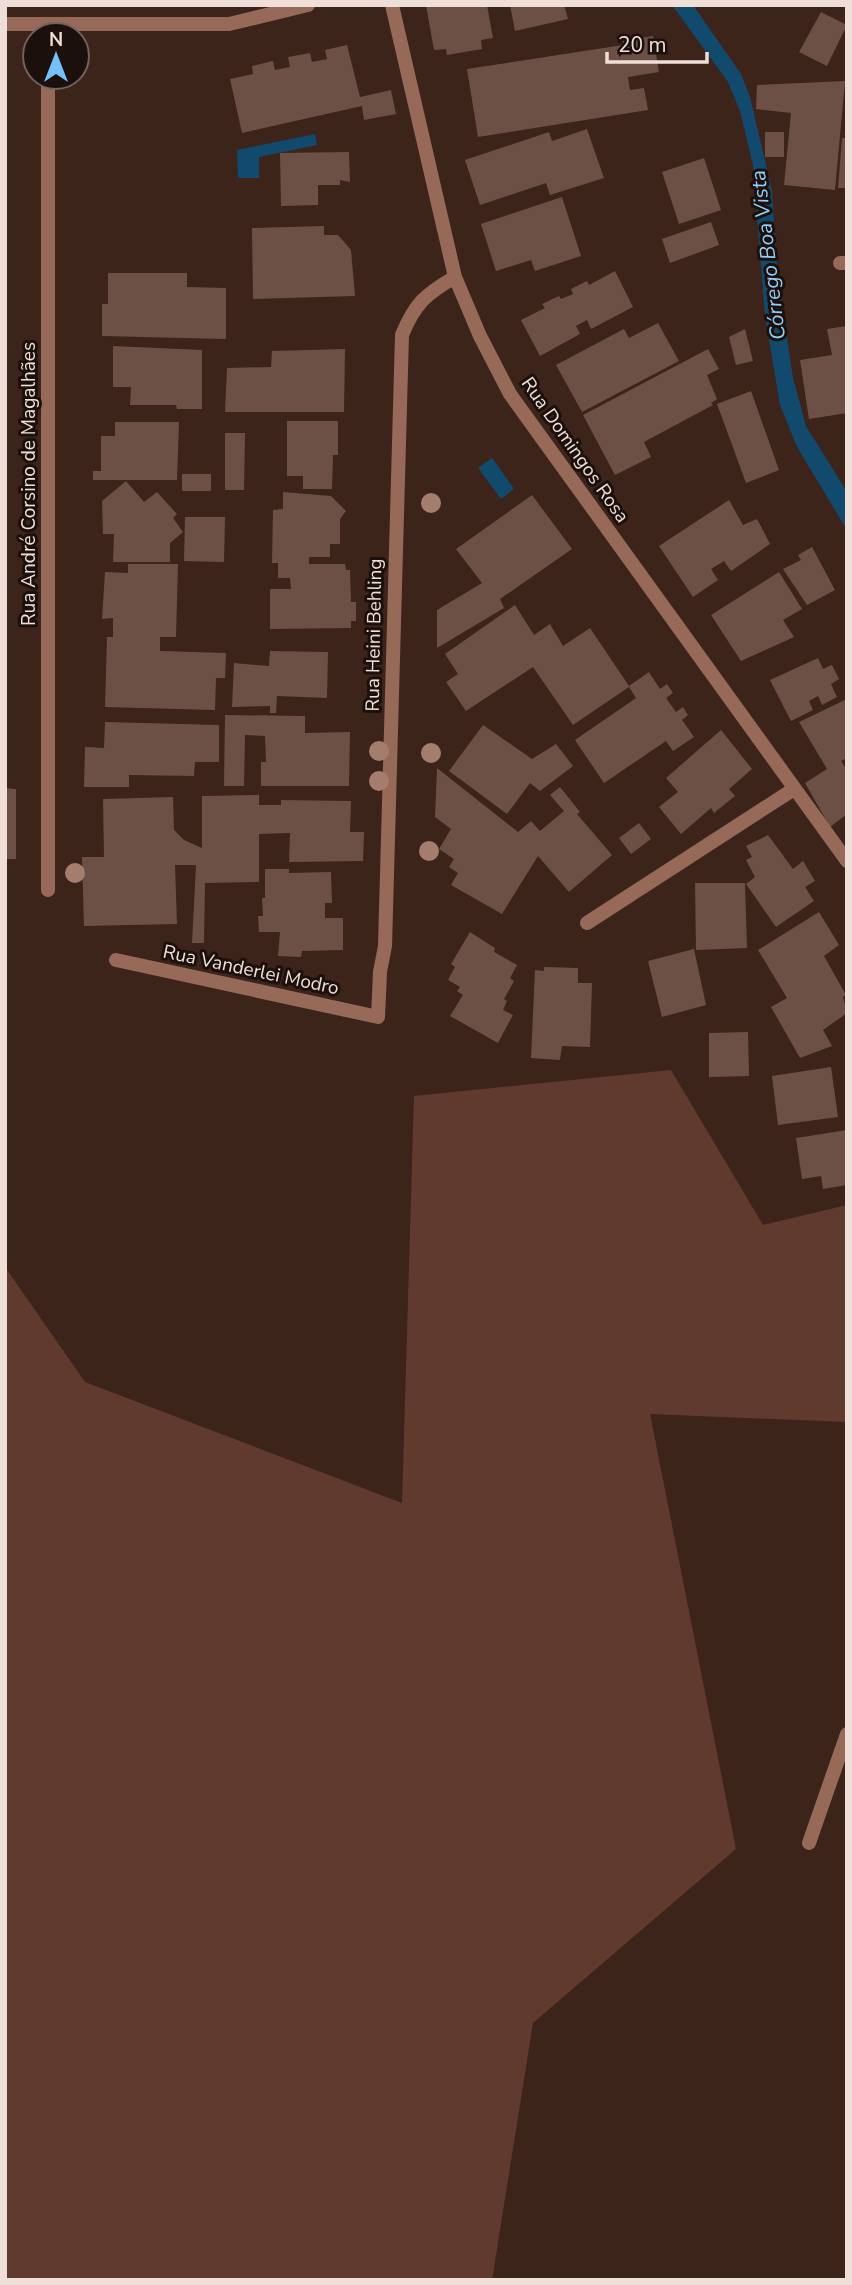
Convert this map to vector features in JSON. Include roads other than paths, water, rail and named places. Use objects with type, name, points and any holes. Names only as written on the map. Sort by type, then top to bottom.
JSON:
[{"type":"street","points":[[91,29],[229,24],[308,5]]},
{"type":"street","name":"Rua Domingos Rosa","points":[[392,5],[455,277],[480,336],[510,394],[847,860]]},
{"type":"street","name":"Rua André Corsino de Magalhães","points":[[48,91],[48,890]]},
{"type":"street","name":"Rua Heini Behling","points":[[378,1017],[380,972],[386,946],[402,335],[413,309],[432,291],[455,277]]},
{"type":"street","points":[[587,923],[794,789]]},
{"type":"street","name":"Rua Vanderlei Modro","points":[[116,960],[378,1017]]},
{"type":"street","points":[[809,1843],[847,1734]]},
{"type":"water","name":"Córrego Boa Vista","points":[[672,5],[693,5],[741,74],[750,97],[772,191],[778,278],[793,378],[806,426],[847,492],[847,530],[797,447],[780,405],[765,316],[753,165],[740,111],[728,82]]},
{"type":"water","points":[[315,134],[317,145],[259,157],[259,178],[238,178],[237,150]]},
{"type":"water","points":[[492,458],[514,489],[501,499],[478,468]]}]
